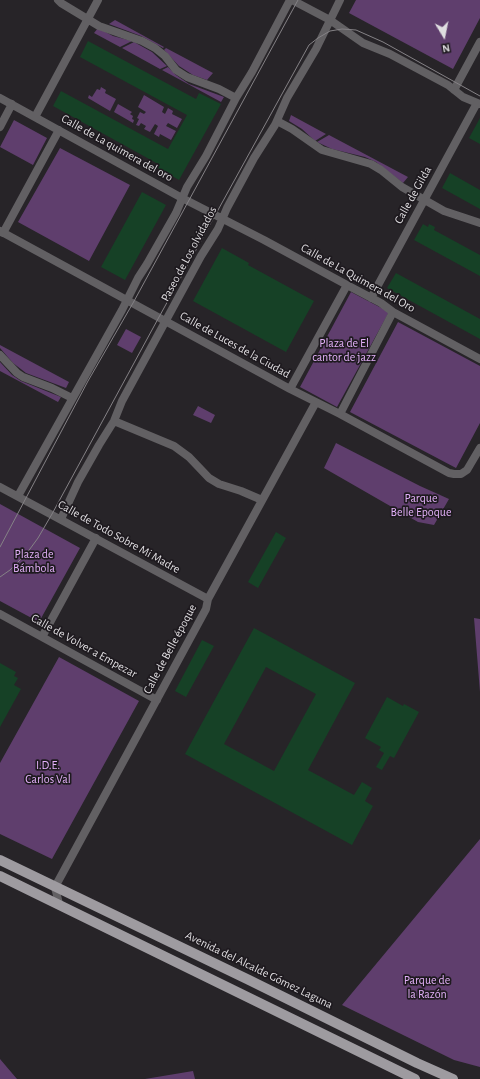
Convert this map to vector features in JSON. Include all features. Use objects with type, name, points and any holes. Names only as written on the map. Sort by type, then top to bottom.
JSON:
[{"type":"main road","name":"Avenida del Alcalde Gómez Laguna","points":[[0,860],[417,1063],[453,1079]]},
{"type":"main road","points":[[0,876],[415,1079]]},
{"type":"street","points":[[58,0],[105,28],[142,41],[160,52],[176,70],[187,77],[219,89],[236,98]]},
{"type":"street","points":[[35,117],[98,0]]},
{"type":"street","points":[[0,487],[18,496],[138,278],[176,213],[186,187],[206,156],[236,98],[252,72],[291,0],[330,20],[358,40],[390,54],[444,83],[463,97],[478,104]]},
{"type":"street","name":"Paseo de Los olvidados","points":[[61,519],[78,482],[114,421],[120,405],[223,218],[254,158],[277,120],[287,98],[316,49],[340,0]]},
{"type":"street","points":[[454,90],[480,42]]},
{"type":"street","name":"Calle de La quimera del oro","points":[[0,98],[182,198],[223,218]]},
{"type":"street","points":[[0,127],[12,104]]},
{"type":"street","name":"Calle de Gilda","points":[[370,298],[478,104]]},
{"type":"street","points":[[277,120],[322,150],[334,155],[371,164],[402,187],[444,211],[480,223]]},
{"type":"street","points":[[2,232],[59,130]]},
{"type":"street","name":"Calle de La Quimera del Oro","points":[[223,218],[480,359]]},
{"type":"street","name":"Calle de Luces de la Ciudad","points":[[2,232],[290,389],[340,414],[449,473],[461,474],[469,468],[480,448]]},
{"type":"street","points":[[290,389],[347,285]]},
{"type":"street","points":[[340,414],[393,312]]},
{"type":"street","points":[[0,354],[17,373],[23,377],[52,388],[72,398]]},
{"type":"street","name":"Calle de Belle époque","points":[[55,886],[206,609],[208,599],[316,402]]},
{"type":"street","points":[[114,421],[174,446],[189,457],[209,478],[219,484],[246,492],[262,500]]},
{"type":"street","name":"Calle de Todo Sobre Mi Madre","points":[[18,496],[208,599]]},
{"type":"street","points":[[42,637],[96,538]]},
{"type":"street","name":"Calle de Volver a Empezar","points":[[0,614],[157,700]]},
{"type":"street","points":[[55,886],[59,904]]},
{"type":"green space","points":[[356,0],[480,0],[480,18],[453,69],[349,13]]},
{"type":"green space","points":[[115,20],[164,47],[163,48],[141,36],[109,24]]},
{"type":"green space","points":[[98,28],[113,36],[132,41],[120,47],[94,33]]},
{"type":"green space","points":[[134,42],[152,52],[167,66],[160,69],[122,48]]},
{"type":"green space","points":[[166,48],[213,73],[207,80],[193,75],[179,66],[164,50]]},
{"type":"green space","points":[[168,67],[189,84],[224,97],[221,102],[162,70]]},
{"type":"green space","points":[[101,87],[106,90],[105,93],[116,99],[110,111],[88,98],[89,95],[92,97],[97,89],[100,90]]},
{"type":"green space","points":[[144,95],[164,107],[162,112],[165,114],[168,108],[173,111],[172,114],[182,119],[177,128],[168,123],[166,126],[176,131],[171,140],[160,134],[159,137],[154,134],[158,126],[155,124],[150,132],[144,129],[146,126],[141,123],[139,126],[136,125],[140,112],[144,114],[146,112],[138,107]]},
{"type":"green space","points":[[118,104],[132,112],[130,114],[133,116],[133,123],[114,112]]},
{"type":"green space","points":[[291,115],[326,134],[315,141],[302,129],[289,121]]},
{"type":"green space","points":[[14,120],[47,138],[33,165],[0,147]]},
{"type":"green space","points":[[329,135],[408,177],[403,183],[376,162],[365,157],[332,149],[317,142]]},
{"type":"green space","points":[[60,148],[130,185],[89,261],[18,222]]},
{"type":"green space","name":"Plaza de El cantor de jazz","points":[[351,292],[389,312],[337,407],[300,387]]},
{"type":"green space","points":[[398,322],[480,366],[480,423],[456,468],[350,412]]},
{"type":"green space","points":[[126,329],[141,337],[132,353],[117,345]]},
{"type":"green space","points":[[0,345],[69,382],[66,388],[26,373],[13,363],[0,348]]},
{"type":"green space","points":[[0,362],[12,375],[21,381],[61,397],[58,402],[0,371]]},
{"type":"green space","points":[[198,406],[215,415],[211,423],[193,415]]},
{"type":"green space","name":"Parque Belle Epoque","points":[[336,443],[420,486],[449,499],[434,525],[418,522],[324,468]]},
{"type":"green space","name":"Plaza de Bámbola","points":[[0,504],[80,548],[39,622],[0,601]]},
{"type":"green space","points":[[474,618],[480,619],[480,692]]},
{"type":"green space","name":"I.D.E. Carlos Val","points":[[59,657],[139,701],[52,859],[0,834],[0,763]]},
{"type":"green space","name":"Parque de la Razón","points":[[480,839],[480,1067],[454,1060],[342,1005]]},
{"type":"green space","points":[[0,1059],[17,1079],[0,1079]]},
{"type":"green space","points":[[193,1071],[195,1079],[145,1079]]},
{"type":"building","points":[[88,41],[196,99],[199,93],[221,104],[179,180],[158,168],[160,165],[53,106],[61,91],[168,149],[187,115],[80,57]]},
{"type":"building","points":[[480,118],[480,144],[469,138]]},
{"type":"building","points":[[450,173],[480,190],[480,209],[442,188]]},
{"type":"building","points":[[142,192],[166,205],[125,280],[101,267]]},
{"type":"building","points":[[423,224],[428,227],[429,224],[435,227],[434,230],[480,255],[480,276],[414,240]]},
{"type":"building","points":[[222,248],[249,263],[248,265],[314,301],[286,352],[193,301]]},
{"type":"building","points":[[396,273],[480,319],[480,339],[387,288]]},
{"type":"building","points":[[276,532],[286,538],[258,588],[248,582]]},
{"type":"building","points":[[254,628],[355,683],[308,770],[354,795],[362,782],[372,788],[365,801],[373,806],[352,845],[185,754]],"holes":[[[266,667],[316,694],[274,771],[224,744]]]},
{"type":"building","points":[[202,640],[214,646],[186,697],[175,691]]},
{"type":"building","points":[[0,663],[16,672],[14,676],[18,678],[14,685],[21,689],[0,727]]},
{"type":"building","points":[[387,697],[403,706],[404,704],[419,712],[394,758],[390,756],[382,770],[376,767],[384,753],[379,750],[381,747],[365,738]]},
{"type":"tram line","points":[[0,547],[88,381],[133,303],[298,0]]},
{"type":"tram line","points":[[0,577],[10,570],[27,553],[52,514],[309,45],[330,31],[342,29],[356,30],[383,42],[480,96]]}]
